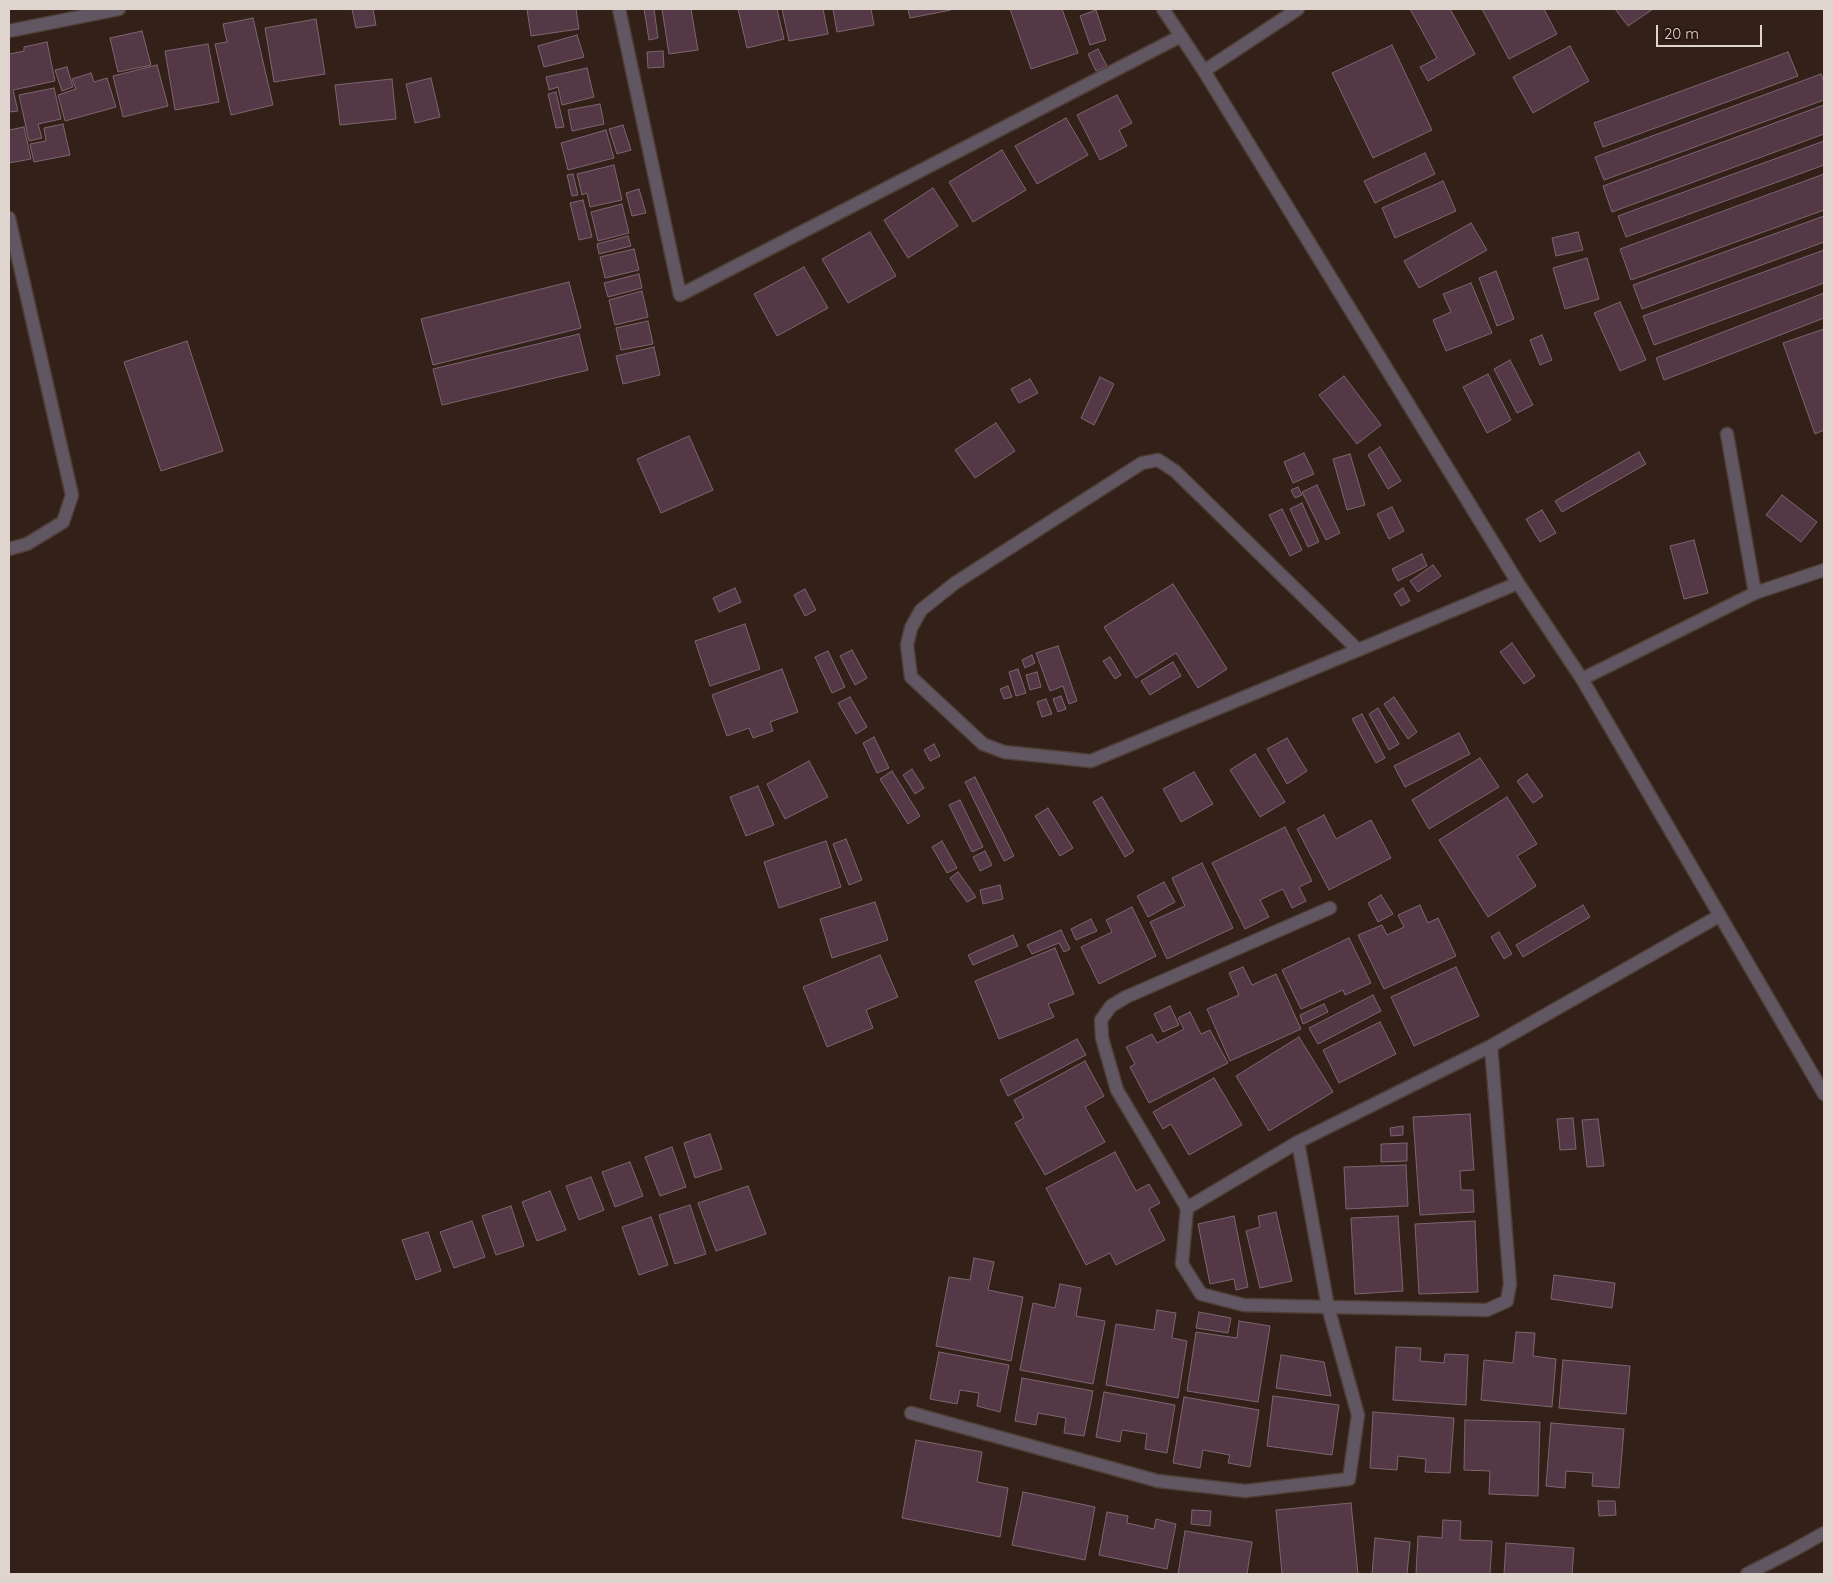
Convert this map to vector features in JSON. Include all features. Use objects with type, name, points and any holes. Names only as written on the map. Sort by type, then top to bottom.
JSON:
[{"type":"street","points":[[9,31],[119,9]]},
{"type":"street","points":[[619,9],[680,295],[1181,36]]},
{"type":"street","points":[[1164,9],[1204,71],[1518,583],[1582,679],[1824,1094]]},
{"type":"street","points":[[1204,71],[1298,9]]},
{"type":"street","points":[[9,218],[72,495],[63,522],[27,544],[9,549]]},
{"type":"street","points":[[1727,434],[1755,593]]},
{"type":"street","points":[[1358,650],[1175,471],[1158,460],[1142,463],[955,583],[921,610],[911,628],[907,645],[911,677],[983,744],[1004,752],[1092,761],[1358,650],[1518,583]]},
{"type":"street","points":[[1582,679],[1755,593],[1824,570]]},
{"type":"street","points":[[1330,908],[1126,997],[1110,1006],[1101,1020],[1102,1038],[1117,1090],[1187,1208],[1182,1264],[1201,1294],[1244,1305],[1328,1308],[1488,1310],[1507,1301],[1510,1284],[1491,1046]]},
{"type":"street","points":[[1187,1208],[1298,1142],[1491,1046],[1719,916]]},
{"type":"street","points":[[911,1413],[1158,1481],[1245,1491],[1349,1479],[1358,1414],[1328,1308],[1298,1142]]},
{"type":"street","points":[[1747,1574],[1824,1533]]},
{"type":"building","points":[[352,9],[373,9],[376,25],[356,28]]},
{"type":"building","points":[[527,9],[576,9],[579,29],[531,36]]},
{"type":"building","points":[[644,9],[654,9],[658,38],[649,40]]},
{"type":"building","points":[[662,9],[691,9],[698,50],[669,54]]},
{"type":"building","points":[[738,9],[777,9],[784,39],[747,48]]},
{"type":"building","points":[[782,9],[823,9],[828,34],[789,41]]},
{"type":"building","points":[[833,9],[871,9],[874,25],[837,32]]},
{"type":"building","points":[[908,9],[951,9],[951,10],[910,18]]},
{"type":"building","points":[[1010,9],[1062,9],[1078,53],[1031,69]]},
{"type":"building","points":[[1410,9],[1450,9],[1475,54],[1428,81],[1420,67],[1437,58]]},
{"type":"building","points":[[1482,9],[1544,9],[1557,34],[1509,59]]},
{"type":"building","points":[[1615,9],[1653,9],[1628,26]]},
{"type":"building","points":[[1096,10],[1106,40],[1090,45],[1080,16]]},
{"type":"building","points":[[253,18],[273,105],[231,115],[215,44],[227,42],[223,24]]},
{"type":"building","points":[[316,19],[325,74],[274,82],[265,28]]},
{"type":"building","points":[[142,31],[151,65],[118,72],[110,38]]},
{"type":"building","points":[[577,35],[584,57],[544,67],[538,46]]},
{"type":"building","points":[[47,42],[55,81],[13,90],[18,111],[9,112],[9,54],[24,51],[24,47]]},
{"type":"building","points":[[208,44],[219,102],[175,110],[165,51]]},
{"type":"building","points":[[1392,45],[1432,130],[1373,158],[1332,73]]},
{"type":"building","points":[[1570,46],[1589,81],[1533,113],[1513,77]]},
{"type":"building","points":[[1098,49],[1107,66],[1096,71],[1088,54]]},
{"type":"building","points":[[663,51],[664,67],[648,68],[647,52]]},
{"type":"building","points":[[1788,52],[1798,76],[1603,147],[1594,123]]},
{"type":"building","points":[[157,65],[168,106],[123,117],[113,76]]},
{"type":"building","points":[[67,67],[73,87],[62,91],[55,70]]},
{"type":"building","points":[[587,68],[594,97],[562,105],[558,87],[549,90],[546,77]]},
{"type":"building","points":[[91,73],[94,82],[107,78],[116,107],[65,121],[58,95],[76,89],[72,79]]},
{"type":"building","points":[[1821,74],[1824,82],[1824,100],[1604,180],[1595,157]]},
{"type":"building","points":[[431,78],[440,117],[415,123],[406,84]]},
{"type":"building","points":[[392,79],[396,119],[340,125],[335,85]]},
{"type":"building","points":[[54,88],[61,119],[38,124],[42,138],[29,141],[19,95]]},
{"type":"building","points":[[556,92],[564,127],[556,128],[548,94]]},
{"type":"building","points":[[1117,95],[1132,123],[1119,130],[1127,146],[1100,160],[1077,115]]},
{"type":"building","points":[[600,104],[604,124],[572,131],[568,110]]},
{"type":"building","points":[[1824,105],[1824,134],[1612,212],[1603,186]]},
{"type":"building","points":[[1066,118],[1088,155],[1037,184],[1015,146]]},
{"type":"building","points":[[63,124],[70,155],[34,162],[30,144],[46,141],[44,128]]},
{"type":"building","points":[[623,125],[631,150],[617,154],[609,129]]},
{"type":"building","points":[[24,127],[31,159],[9,163],[9,130]]},
{"type":"building","points":[[606,130],[614,158],[568,170],[561,143]]},
{"type":"building","points":[[1824,141],[1824,165],[1626,237],[1618,216]]},
{"type":"building","points":[[1002,150],[1026,190],[973,222],[949,182]]},
{"type":"building","points":[[1425,153],[1435,174],[1375,203],[1364,181]]},
{"type":"building","points":[[614,165],[622,200],[590,207],[587,193],[582,195],[577,174]]},
{"type":"building","points":[[573,174],[578,195],[572,196],[567,175]]},
{"type":"building","points":[[1824,174],[1824,210],[1631,280],[1620,249]]},
{"type":"building","points":[[1443,181],[1456,211],[1395,238],[1382,208]]},
{"type":"building","points":[[933,188],[958,226],[908,258],[884,220]]},
{"type":"building","points":[[639,189],[646,213],[632,216],[626,193]]},
{"type":"building","points":[[583,200],[592,237],[579,240],[570,203]]},
{"type":"building","points":[[622,204],[629,233],[598,241],[591,212]]},
{"type":"building","points":[[1824,216],[1824,242],[1642,309],[1633,285]]},
{"type":"building","points":[[1471,223],[1487,250],[1419,288],[1404,261]]},
{"type":"building","points":[[870,232],[896,276],[848,303],[822,259]]},
{"type":"building","points":[[1578,232],[1583,250],[1556,256],[1552,238]]},
{"type":"building","points":[[628,236],[631,246],[599,254],[597,244]]},
{"type":"building","points":[[634,249],[639,270],[605,278],[600,257]]},
{"type":"building","points":[[1824,250],[1824,283],[1654,345],[1643,316]]},
{"type":"building","points":[[1587,258],[1599,299],[1565,309],[1553,268]]},
{"type":"building","points":[[804,267],[828,308],[777,336],[754,294]]},
{"type":"building","points":[[1496,271],[1514,319],[1497,326],[1479,278]]},
{"type":"building","points":[[639,274],[642,288],[608,297],[604,283]]},
{"type":"building","points":[[569,282],[581,328],[433,365],[421,319]]},
{"type":"building","points":[[1471,283],[1492,333],[1446,351],[1433,320],[1451,312],[1443,294]]},
{"type":"building","points":[[642,291],[648,317],[615,325],[609,300]]},
{"type":"building","points":[[1824,293],[1824,318],[1664,380],[1656,358]]},
{"type":"building","points":[[1620,302],[1646,360],[1620,371],[1594,313]]},
{"type":"building","points":[[648,321],[653,344],[621,350],[616,328]]},
{"type":"building","points":[[1824,329],[1824,430],[1815,434],[1783,343]]},
{"type":"building","points":[[579,334],[588,370],[442,405],[433,369]]},
{"type":"building","points":[[1542,335],[1552,360],[1540,365],[1530,340]]},
{"type":"building","points":[[187,341],[223,451],[161,471],[124,362]]},
{"type":"building","points":[[654,347],[660,375],[623,384],[616,356]]},
{"type":"building","points":[[1510,360],[1533,405],[1517,413],[1494,369]]},
{"type":"building","points":[[1488,374],[1511,420],[1487,433],[1463,387]]},
{"type":"building","points":[[1344,376],[1381,425],[1357,444],[1319,395]]},
{"type":"building","points":[[1100,377],[1114,384],[1094,425],[1081,418]]},
{"type":"building","points":[[1030,379],[1038,393],[1019,403],[1011,389]]},
{"type":"building","points":[[996,423],[1015,451],[975,478],[955,450]]},
{"type":"building","points":[[689,436],[713,490],[661,513],[637,459]]},
{"type":"building","points":[[1380,447],[1401,481],[1388,489],[1368,455]]},
{"type":"building","points":[[1639,452],[1646,464],[1562,512],[1555,501]]},
{"type":"building","points":[[1304,453],[1314,474],[1293,483],[1284,462]]},
{"type":"building","points":[[1350,454],[1365,505],[1347,510],[1333,459]]},
{"type":"building","points":[[1317,485],[1340,533],[1326,540],[1302,492]]},
{"type":"building","points":[[1298,487],[1302,495],[1295,498],[1291,490]]},
{"type":"building","points":[[1782,495],[1817,522],[1801,542],[1766,515]]},
{"type":"building","points":[[1302,503],[1319,542],[1308,547],[1290,509]]},
{"type":"building","points":[[1392,507],[1404,531],[1389,539],[1377,514]]},
{"type":"building","points":[[1282,509],[1302,550],[1290,556],[1269,515]]},
{"type":"building","points":[[1542,510],[1556,533],[1540,542],[1526,519]]},
{"type":"building","points":[[1694,540],[1708,593],[1684,599],[1670,546]]},
{"type":"building","points":[[1422,554],[1427,566],[1398,581],[1392,569]]},
{"type":"building","points":[[1433,565],[1441,576],[1418,592],[1410,581]]},
{"type":"building","points":[[1173,584],[1227,669],[1198,688],[1176,653],[1136,678],[1104,627]]},
{"type":"building","points":[[735,588],[741,602],[719,612],[713,598]]},
{"type":"building","points":[[1403,588],[1410,601],[1401,606],[1394,594]]},
{"type":"building","points":[[805,589],[816,610],[805,616],[794,595]]},
{"type":"building","points":[[745,624],[760,669],[710,686],[695,641]]},
{"type":"building","points":[[1512,643],[1535,676],[1524,684],[1500,652]]},
{"type":"building","points":[[1058,646],[1077,701],[1069,704],[1063,686],[1050,691],[1036,653]]},
{"type":"building","points":[[852,650],[867,678],[855,685],[840,656]]},
{"type":"building","points":[[828,651],[845,687],[832,693],[815,657]]},
{"type":"building","points":[[1032,655],[1035,663],[1025,668],[1022,660]]},
{"type":"building","points":[[1110,657],[1121,675],[1115,679],[1103,661]]},
{"type":"building","points":[[1173,662],[1181,676],[1150,695],[1141,681]]},
{"type":"building","points":[[782,669],[798,712],[770,722],[773,731],[753,738],[749,728],[727,736],[712,695]]},
{"type":"building","points":[[1018,669],[1026,693],[1016,696],[1009,672]]},
{"type":"building","points":[[1037,672],[1041,687],[1030,690],[1026,675]]},
{"type":"building","points":[[1008,686],[1012,697],[1004,699],[1000,689]]},
{"type":"building","points":[[1061,696],[1066,709],[1058,712],[1053,699]]},
{"type":"building","points":[[850,697],[867,727],[856,734],[838,703]]},
{"type":"building","points":[[1394,697],[1417,732],[1408,739],[1384,704]]},
{"type":"building","points":[[1046,699],[1052,714],[1042,717],[1037,702]]},
{"type":"building","points":[[1378,708],[1399,744],[1389,750],[1369,714]]},
{"type":"building","points":[[1362,714],[1385,758],[1376,763],[1352,719]]},
{"type":"building","points":[[1459,733],[1470,754],[1405,787],[1394,766]]},
{"type":"building","points":[[874,737],[889,768],[877,773],[863,743]]},
{"type":"building","points":[[1287,738],[1307,771],[1287,784],[1267,749]]},
{"type":"building","points":[[934,744],[940,756],[930,761],[924,750]]},
{"type":"building","points":[[1255,754],[1285,802],[1260,817],[1230,770]]},
{"type":"building","points":[[1480,758],[1499,787],[1429,829],[1412,800]]},
{"type":"building","points":[[809,761],[828,797],[785,819],[767,784]]},
{"type":"building","points":[[912,769],[924,788],[915,794],[903,775]]},
{"type":"building","points":[[892,771],[920,816],[908,824],[880,779]]},
{"type":"building","points":[[1194,772],[1213,804],[1181,822],[1163,789]]},
{"type":"building","points":[[1527,774],[1543,796],[1533,803],[1517,781]]},
{"type":"building","points":[[975,777],[1014,856],[1004,861],[965,782]]},
{"type":"building","points":[[758,786],[774,825],[746,836],[730,797]]},
{"type":"building","points":[[1102,797],[1134,851],[1125,857],[1093,802]]},
{"type":"building","points":[[1507,797],[1537,844],[1517,856],[1536,886],[1488,917],[1439,840]]},
{"type":"building","points":[[960,800],[983,847],[972,852],[949,805]]},
{"type":"building","points":[[1048,808],[1073,848],[1060,856],[1035,816]]},
{"type":"building","points":[[1324,815],[1336,839],[1371,820],[1391,858],[1329,890],[1297,829]]},
{"type":"building","points":[[1285,827],[1312,881],[1299,887],[1306,901],[1292,908],[1283,889],[1260,900],[1269,917],[1245,929],[1212,863]]},
{"type":"building","points":[[846,839],[862,880],[849,885],[833,844]]},
{"type":"building","points":[[826,841],[841,887],[779,908],[764,862]]},
{"type":"building","points":[[942,841],[957,868],[947,873],[932,847]]},
{"type":"building","points":[[985,851],[992,865],[980,871],[973,857]]},
{"type":"building","points":[[1202,863],[1233,928],[1167,959],[1150,922],[1185,906],[1172,878]]},
{"type":"building","points":[[958,872],[976,897],[967,902],[950,878]]},
{"type":"building","points":[[1164,882],[1175,902],[1148,917],[1137,896]]},
{"type":"building","points":[[1000,885],[1003,899],[983,904],[980,890]]},
{"type":"building","points":[[1381,895],[1393,914],[1378,922],[1368,903]]},
{"type":"building","points":[[875,902],[888,940],[832,958],[820,919]]},
{"type":"building","points":[[1420,905],[1428,923],[1438,918],[1456,956],[1384,989],[1358,935],[1382,925],[1387,935],[1404,927],[1398,915]]},
{"type":"building","points":[[1583,905],[1590,917],[1523,957],[1516,945]]},
{"type":"building","points":[[1132,907],[1156,956],[1099,984],[1081,947],[1112,932],[1106,920]]},
{"type":"building","points":[[1091,919],[1097,931],[1076,940],[1071,929]]},
{"type":"building","points":[[1061,930],[1070,949],[1064,952],[1059,943],[1032,954],[1027,945]]},
{"type":"building","points":[[1499,932],[1512,954],[1504,959],[1491,937]]},
{"type":"building","points":[[1013,935],[1018,946],[973,965],[968,955]]},
{"type":"building","points":[[1349,938],[1371,983],[1345,995],[1343,990],[1301,1009],[1282,970]]},
{"type":"building","points":[[1055,948],[1074,994],[1048,1004],[1054,1017],[999,1039],[975,981]]},
{"type":"building","points":[[880,955],[898,997],[866,1010],[873,1028],[827,1047],[803,987]]},
{"type":"building","points":[[1243,967],[1252,985],[1276,974],[1301,1029],[1230,1061],[1207,1009],[1239,995],[1229,973]]},
{"type":"building","points":[[1456,967],[1479,1016],[1414,1046],[1391,997]]},
{"type":"building","points":[[1373,995],[1381,1011],[1318,1044],[1309,1028]]},
{"type":"building","points":[[1324,1004],[1328,1012],[1303,1024],[1300,1015]]},
{"type":"building","points":[[1170,1006],[1179,1025],[1163,1032],[1154,1014]]},
{"type":"building","points":[[1190,1012],[1201,1034],[1210,1030],[1228,1063],[1149,1103],[1130,1067],[1135,1064],[1126,1047],[1152,1034],[1157,1043],[1184,1029],[1178,1018]]},
{"type":"building","points":[[1380,1022],[1396,1054],[1339,1083],[1323,1050]]},
{"type":"building","points":[[1299,1037],[1333,1092],[1269,1131],[1236,1076]]},
{"type":"building","points":[[1077,1039],[1086,1055],[1008,1096],[1000,1080]]},
{"type":"building","points":[[1085,1061],[1104,1096],[1085,1107],[1105,1142],[1045,1175],[1015,1123],[1024,1118],[1014,1100]]},
{"type":"building","points":[[1214,1078],[1242,1125],[1189,1155],[1171,1124],[1163,1129],[1153,1112]]},
{"type":"building","points":[[1470,1114],[1474,1170],[1460,1171],[1461,1190],[1473,1190],[1474,1212],[1420,1215],[1413,1117]]},
{"type":"building","points":[[1573,1118],[1576,1149],[1560,1150],[1557,1119]]},
{"type":"building","points":[[1598,1119],[1604,1166],[1587,1167],[1582,1120]]},
{"type":"building","points":[[1403,1126],[1403,1135],[1391,1136],[1390,1128]]},
{"type":"building","points":[[710,1134],[722,1169],[695,1178],[684,1143]]},
{"type":"building","points":[[1407,1143],[1407,1161],[1381,1162],[1381,1144]]},
{"type":"building","points":[[672,1147],[686,1187],[660,1196],[645,1157]]},
{"type":"building","points":[[1115,1152],[1136,1191],[1149,1184],[1160,1203],[1149,1209],[1165,1240],[1116,1265],[1110,1253],[1086,1265],[1046,1188]]},
{"type":"building","points":[[630,1162],[643,1196],[615,1207],[602,1172]]},
{"type":"building","points":[[1406,1165],[1408,1206],[1346,1209],[1344,1167]]},
{"type":"building","points":[[591,1177],[604,1210],[579,1220],[566,1186]]},
{"type":"building","points":[[748,1186],[766,1234],[716,1251],[698,1203]]},
{"type":"building","points":[[550,1191],[566,1230],[537,1241],[522,1202]]},
{"type":"building","points":[[690,1205],[706,1254],[675,1264],[659,1215]]},
{"type":"building","points":[[511,1206],[524,1246],[496,1255],[482,1216]]},
{"type":"building","points":[[1276,1212],[1292,1281],[1260,1288],[1246,1231],[1260,1227],[1258,1216]]},
{"type":"building","points":[[1234,1216],[1248,1287],[1236,1290],[1234,1279],[1210,1284],[1198,1224]]},
{"type":"building","points":[[1398,1216],[1403,1291],[1355,1294],[1351,1218]]},
{"type":"building","points":[[651,1217],[668,1265],[639,1275],[622,1227]]},
{"type":"building","points":[[472,1221],[485,1257],[454,1268],[440,1232]]},
{"type":"building","points":[[1475,1221],[1478,1292],[1419,1294],[1415,1224]]},
{"type":"building","points":[[428,1232],[441,1271],[416,1280],[402,1240]]},
{"type":"building","points":[[974,1258],[994,1262],[988,1290],[1023,1297],[1011,1361],[936,1346],[949,1277],[970,1280]]},
{"type":"building","points":[[1554,1275],[1615,1283],[1612,1308],[1551,1299]]},
{"type":"building","points":[[1060,1284],[1081,1288],[1076,1316],[1105,1321],[1093,1384],[1020,1370],[1033,1303],[1055,1308]]},
{"type":"building","points":[[1157,1310],[1176,1313],[1172,1338],[1187,1341],[1178,1398],[1106,1385],[1116,1324],[1154,1330]]},
{"type":"building","points":[[1199,1312],[1231,1318],[1228,1333],[1196,1328]]},
{"type":"building","points":[[1239,1321],[1270,1326],[1258,1402],[1187,1391],[1196,1332],[1237,1338]]},
{"type":"building","points":[[1516,1332],[1535,1333],[1533,1356],[1556,1359],[1552,1407],[1481,1400],[1484,1360],[1513,1363]]},
{"type":"building","points":[[1396,1347],[1421,1348],[1420,1361],[1444,1363],[1445,1354],[1468,1355],[1466,1405],[1393,1400]]},
{"type":"building","points":[[939,1352],[1009,1365],[1000,1412],[977,1406],[979,1393],[960,1390],[957,1404],[930,1399]]},
{"type":"building","points":[[1281,1355],[1324,1362],[1331,1396],[1276,1388]]},
{"type":"building","points":[[1563,1360],[1630,1366],[1626,1414],[1559,1408]]},
{"type":"building","points":[[1022,1378],[1093,1391],[1084,1436],[1064,1433],[1066,1418],[1038,1413],[1036,1425],[1015,1421]]},
{"type":"building","points":[[1104,1392],[1175,1405],[1167,1453],[1145,1449],[1147,1434],[1122,1430],[1120,1442],[1096,1437]]},
{"type":"building","points":[[1273,1396],[1339,1405],[1332,1455],[1267,1446]]},
{"type":"building","points":[[1184,1397],[1259,1410],[1250,1467],[1228,1463],[1230,1455],[1203,1450],[1200,1468],[1173,1463]]},
{"type":"building","points":[[1373,1412],[1454,1418],[1450,1473],[1425,1472],[1426,1459],[1398,1456],[1397,1470],[1370,1468]]},
{"type":"building","points":[[1465,1420],[1540,1422],[1538,1496],[1489,1494],[1490,1471],[1464,1470]]},
{"type":"building","points":[[1551,1423],[1624,1429],[1619,1488],[1592,1486],[1593,1473],[1566,1471],[1565,1488],[1546,1486]]},
{"type":"building","points":[[916,1440],[982,1452],[977,1482],[1008,1488],[1000,1537],[902,1518]]},
{"type":"building","points":[[1023,1492],[1095,1507],[1085,1560],[1012,1545]]},
{"type":"building","points":[[1598,1501],[1615,1501],[1616,1515],[1599,1516]]},
{"type":"building","points":[[1351,1503],[1358,1574],[1282,1574],[1276,1510]]},
{"type":"building","points":[[1192,1510],[1211,1511],[1210,1526],[1191,1524]]},
{"type":"building","points":[[1107,1512],[1128,1516],[1127,1523],[1154,1529],[1156,1519],[1176,1524],[1167,1569],[1099,1555]]},
{"type":"building","points":[[1443,1520],[1461,1521],[1460,1540],[1492,1541],[1490,1574],[1416,1574],[1418,1536],[1442,1538]]},
{"type":"building","points":[[1185,1531],[1252,1542],[1247,1574],[1178,1574]]},
{"type":"building","points":[[1375,1538],[1410,1542],[1407,1574],[1372,1574]]},
{"type":"building","points":[[1506,1543],[1574,1548],[1572,1574],[1504,1574]]}]
